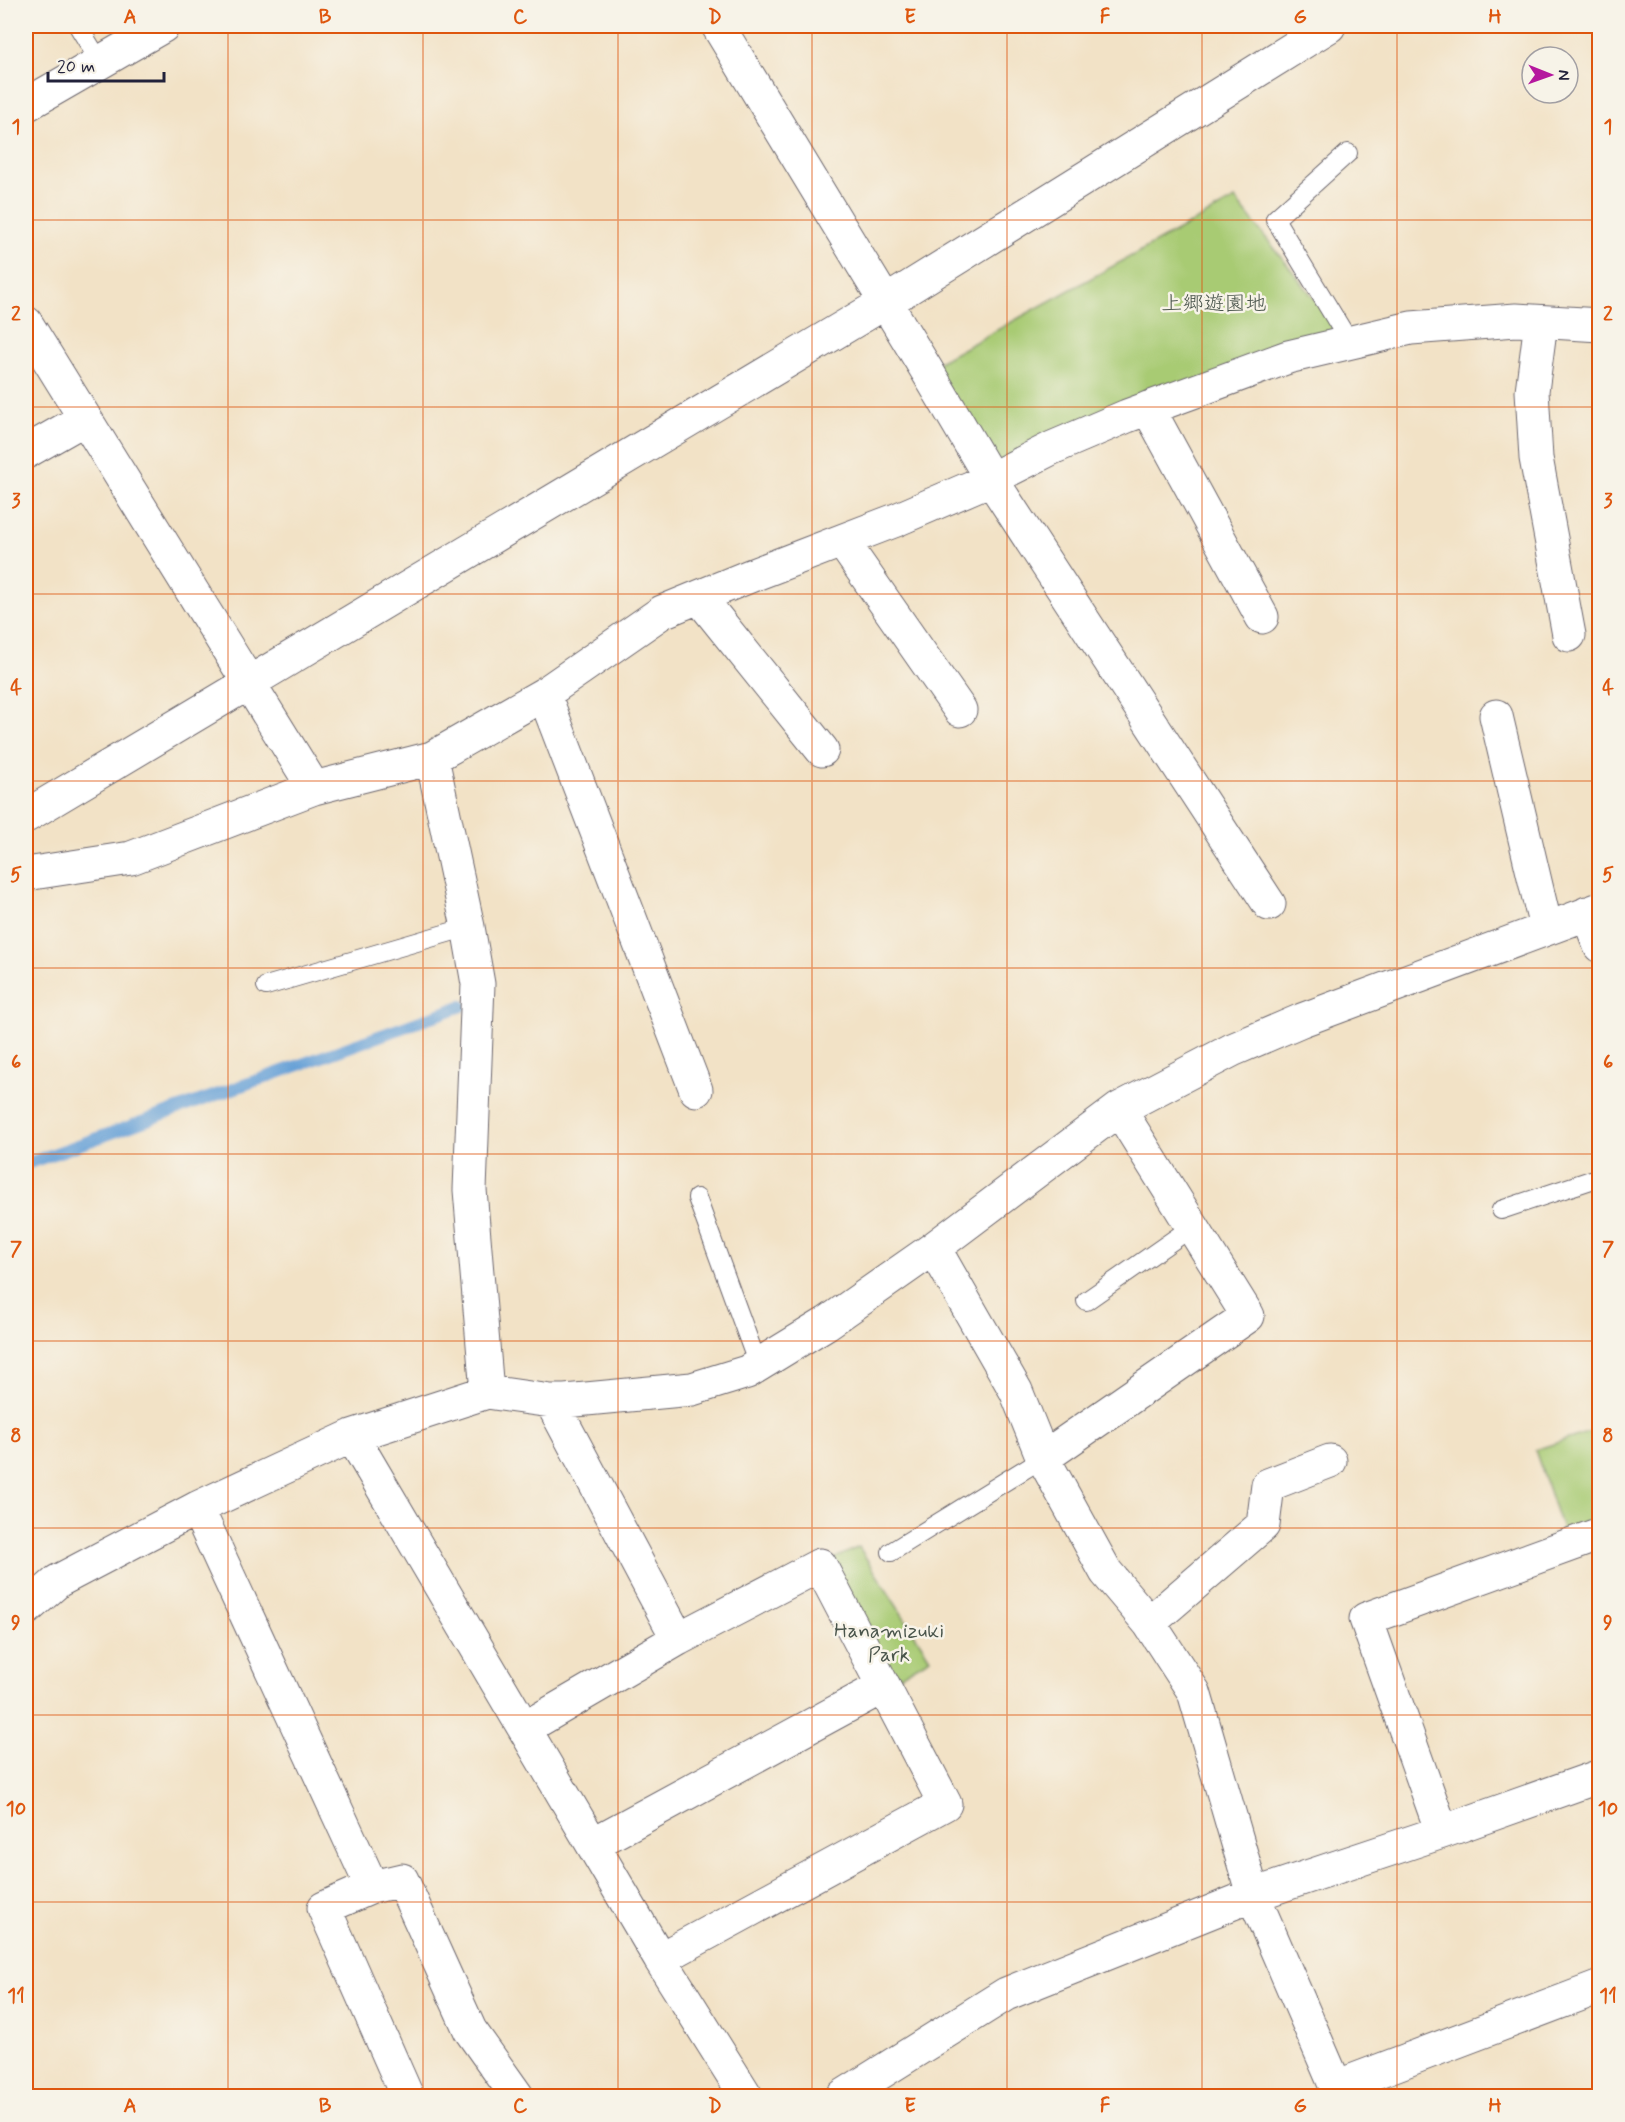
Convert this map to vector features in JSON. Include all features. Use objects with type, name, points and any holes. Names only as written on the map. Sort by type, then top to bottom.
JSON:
[{"type":"street","points":[[26,105],[163,26]]},
{"type":"street","points":[[717,26],[991,479],[1269,904]]},
{"type":"street","points":[[26,816],[886,302],[1329,26]]},
{"type":"street","points":[[26,874],[131,858],[314,788],[432,758],[544,694],[662,612],[896,520],[991,479],[1052,448],[1148,408],[1288,357],[1411,328],[1516,320],[1599,325]]},
{"type":"street","points":[[1541,322],[1532,391],[1536,458],[1569,635]]},
{"type":"street","points":[[26,323],[314,788]]},
{"type":"street","points":[[1148,408],[1262,617]]},
{"type":"street","points":[[26,452],[84,419]]},
{"type":"street","points":[[842,541],[960,710]]},
{"type":"street","points":[[699,597],[822,750]]},
{"type":"street","points":[[544,694],[696,1090]]},
{"type":"street","points":[[1496,716],[1546,928]]},
{"type":"street","points":[[432,758],[478,984],[470,1190],[487,1392]]},
{"type":"street","points":[[26,1609],[58,1581],[197,1508],[352,1436],[487,1392],[551,1401],[692,1389],[747,1372],[827,1323],[934,1248],[1119,1109],[1232,1050],[1302,1020],[1593,911],[1599,946]]},
{"type":"street","points":[[1043,1458],[1248,1316],[1119,1109]]},
{"type":"street","points":[[934,1248],[1016,1391],[1043,1458],[1106,1572],[1149,1623],[1194,1692],[1253,1895],[1338,2092],[1599,1987]]},
{"type":"street","points":[[551,1401],[678,1639]]},
{"type":"street","points":[[352,1436],[660,1959],[746,2097]]},
{"type":"street","points":[[1149,1623],[1263,1525],[1268,1485],[1330,1461]]},
{"type":"street","points":[[197,1508],[372,1887]]},
{"type":"street","points":[[1442,1832],[1366,1619],[1599,1534]]},
{"type":"street","points":[[525,1728],[678,1639],[820,1564],[945,1804],[660,1959]]},
{"type":"street","points":[[593,1844],[884,1686]]},
{"type":"street","points":[[843,2097],[1006,1994],[1253,1895],[1442,1832],[1599,1776]]},
{"type":"street","points":[[407,2097],[324,1908],[372,1887],[402,1880],[470,2030],[517,2097]]},
{"type":"lane","points":[[78,26],[100,62]]},
{"type":"lane","points":[[1348,153],[1275,219],[1350,343]]},
{"type":"lane","points":[[266,986],[468,927]]},
{"type":"lane","points":[[1501,1210],[1599,1177]]},
{"type":"lane","points":[[697,1198],[758,1365]]},
{"type":"lane","points":[[1086,1301],[1192,1227]]},
{"type":"lane","points":[[891,1552],[1043,1458]]},
{"type":"green space","name":"上郷遊園地","points":[[1235,199],[1350,343],[991,479],[926,369]]},
{"type":"green space","points":[[1599,1429],[1599,1536],[1568,1547],[1535,1450]]},
{"type":"green space","name":"Hanamizuki Park","points":[[859,1547],[930,1658],[884,1686],[820,1565]]},
{"type":"waterway","points":[[26,1164],[462,1006]]}]
